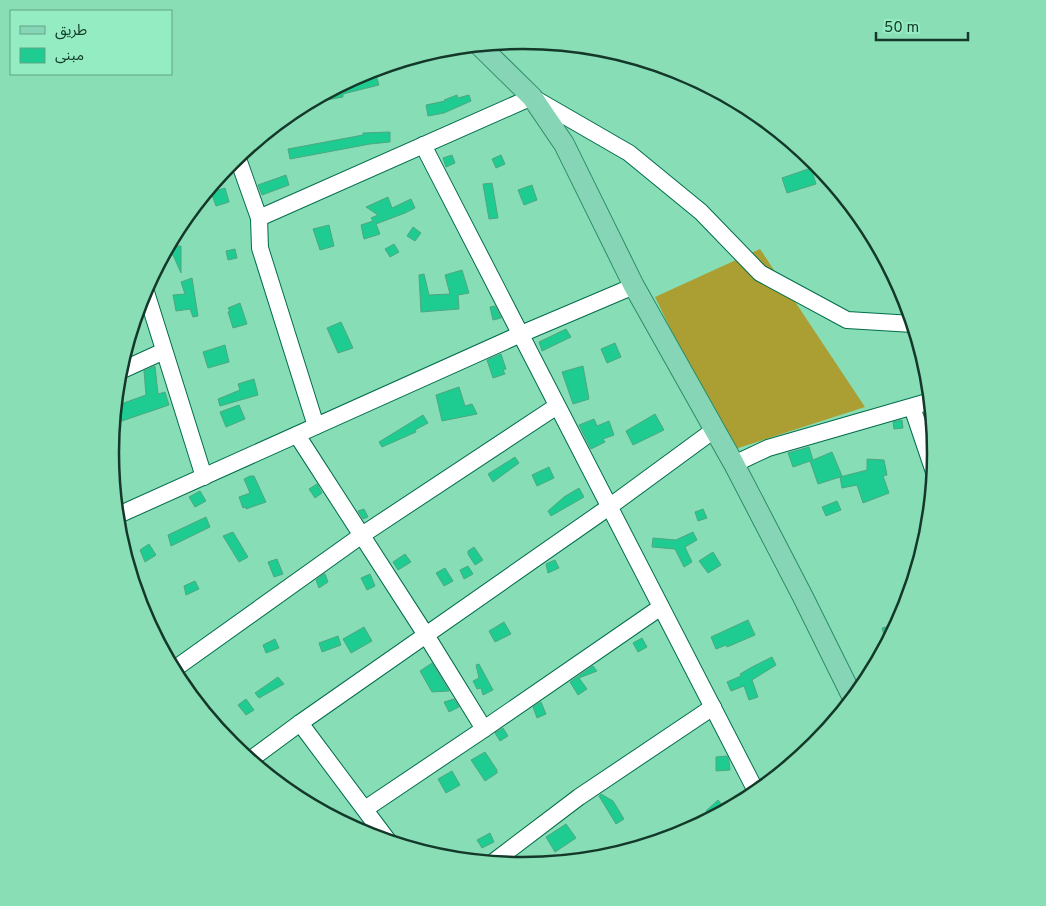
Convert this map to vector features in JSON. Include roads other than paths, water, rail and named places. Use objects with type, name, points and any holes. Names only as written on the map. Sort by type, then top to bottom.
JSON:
[{"type":"main road","points":[[485,51],[532,96],[564,144],[634,286],[734,464],[850,691]]},
{"type":"street","points":[[259,218],[532,96],[629,153],[701,212],[760,273],[846,320],[906,324]]},
{"type":"street","points":[[423,145],[752,786]]},
{"type":"street","points":[[240,164],[259,218],[260,248],[316,426]]},
{"type":"street","points":[[123,513],[520,334],[634,286]]},
{"type":"street","points":[[149,301],[204,477]]},
{"type":"street","points":[[129,367],[164,352]]},
{"type":"street","points":[[734,464],[768,448],[924,403]]},
{"type":"street","points":[[179,665],[362,535],[558,406]]},
{"type":"street","points":[[912,407],[927,451]]},
{"type":"street","points":[[255,756],[609,507],[714,430]]},
{"type":"street","points":[[297,435],[426,635],[484,729]]},
{"type":"street","points":[[365,810],[661,606]]},
{"type":"street","points":[[501,856],[579,797],[712,707]]},
{"type":"street","points":[[300,723],[381,831]]}]
